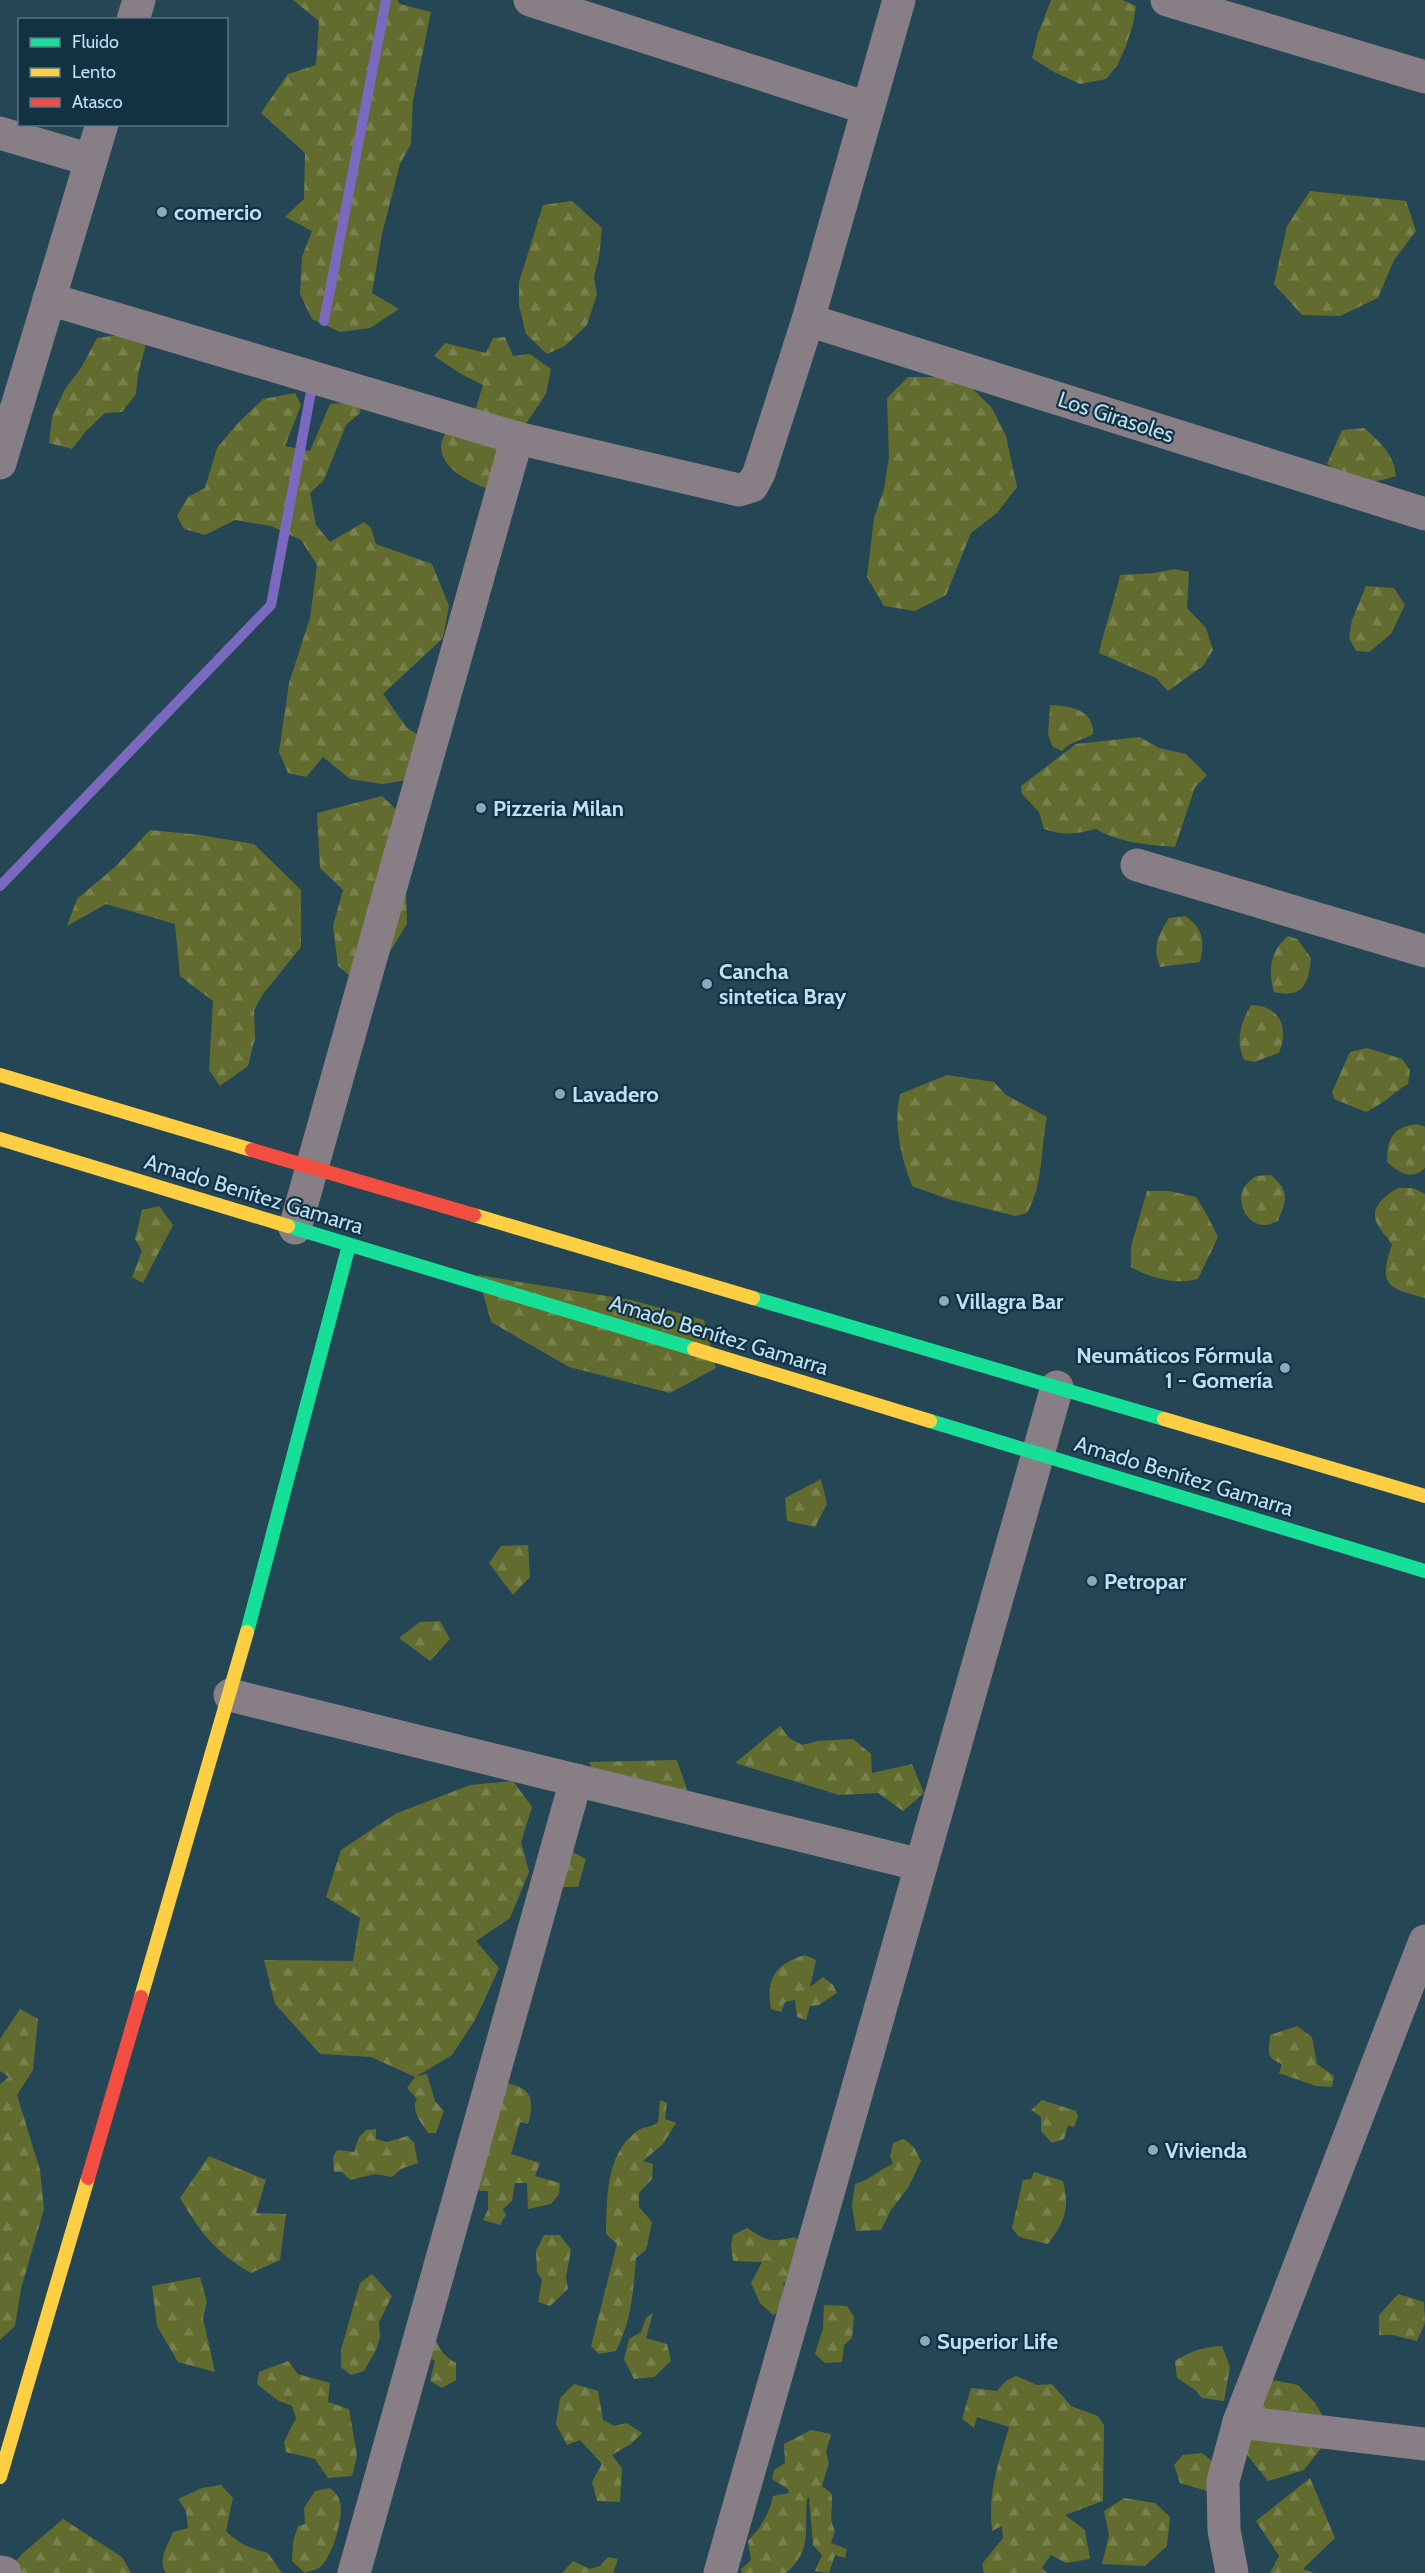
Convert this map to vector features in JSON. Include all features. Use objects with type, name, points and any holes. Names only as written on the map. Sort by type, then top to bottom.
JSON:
[{"type":"main road","name":"Amado Benítez Gamarra","points":[[0,1075],[1057,1387],[1424,1492]]},
{"type":"main road","name":"Amado Benítez Gamarra","points":[[0,1138],[1425,1571]]},
{"type":"main road","points":[[0,2477],[230,1695],[350,1245]]},
{"type":"street","points":[[134,18],[139,0]]},
{"type":"street","points":[[530,0],[867,108]]},
{"type":"street","points":[[49,299],[517,438],[739,490],[752,486],[759,473],[808,320],[899,0]]},
{"type":"street","points":[[1167,0],[1425,77]]},
{"type":"street","points":[[0,463],[101,126]]},
{"type":"street","points":[[0,133],[91,160]]},
{"type":"street","name":"Los Girasoles","points":[[808,320],[1425,514]]},
{"type":"street","points":[[295,1228],[517,438]]},
{"type":"street","points":[[1137,865],[1425,951]]},
{"type":"street","points":[[720,2573],[1057,1387]]},
{"type":"street","points":[[230,1695],[921,1865]]},
{"type":"street","points":[[354,2573],[576,1780]]},
{"type":"street","points":[[1232,2573],[1224,2530],[1223,2481],[1239,2422],[1425,1941]]},
{"type":"street","points":[[1239,2422],[1425,2444]]},
{"type":"street","points":[[0,2572],[5,2573]]},
{"type":"green space","points":[[293,0],[397,0],[400,4],[431,12],[413,100],[411,144],[400,164],[382,234],[372,293],[399,309],[370,328],[340,332],[312,319],[300,294],[302,257],[312,231],[285,217],[304,199],[305,153],[261,113],[288,74],[316,65],[319,21]]},
{"type":"green space","points":[[1051,0],[1122,0],[1136,6],[1126,46],[1117,66],[1106,79],[1080,84],[1054,72],[1032,58]]},
{"type":"green space","points":[[1310,191],[1406,201],[1416,231],[1394,260],[1378,298],[1340,316],[1302,315],[1274,284],[1287,226]]},
{"type":"green space","points":[[572,201],[602,228],[599,258],[594,277],[597,294],[587,325],[565,346],[547,354],[526,334],[519,305],[519,282],[543,205]]},
{"type":"green space","points":[[126,334],[146,344],[138,374],[136,394],[122,412],[105,413],[86,431],[72,449],[49,443],[52,417],[65,389],[81,368],[97,338]]},
{"type":"green space","points":[[505,337],[513,356],[530,354],[551,369],[546,394],[523,428],[513,465],[486,488],[464,478],[451,468],[442,455],[441,447],[450,424],[473,418],[483,385],[434,356],[445,343],[486,353],[493,338]]},
{"type":"green space","points":[[908,377],[939,377],[969,385],[992,408],[1006,436],[1017,487],[997,513],[971,533],[946,595],[915,611],[884,606],[867,577],[874,518],[884,489],[889,457],[887,398]]},
{"type":"green space","points":[[295,393],[301,405],[285,446],[310,451],[330,404],[361,401],[360,413],[346,425],[324,480],[310,493],[316,525],[330,542],[364,522],[371,528],[376,544],[432,564],[449,606],[443,638],[383,694],[407,728],[443,750],[434,776],[382,784],[350,779],[323,757],[306,777],[288,773],[279,752],[289,683],[310,618],[317,565],[301,540],[271,526],[235,520],[205,535],[184,529],[177,516],[188,497],[205,488],[217,448],[238,423],[263,399]]},
{"type":"green space","points":[[1364,428],[1389,455],[1396,476],[1367,482],[1345,475],[1327,464],[1342,430]]},
{"type":"green space","points":[[1175,569],[1189,572],[1187,608],[1206,628],[1213,650],[1203,666],[1168,691],[1156,678],[1099,653],[1120,575]]},
{"type":"green space","points":[[1366,586],[1394,588],[1405,605],[1391,634],[1369,652],[1356,651],[1349,638],[1352,620]]},
{"type":"green space","points":[[1050,705],[1073,708],[1085,714],[1090,719],[1093,734],[1069,745],[1062,751],[1053,747],[1048,735]]},
{"type":"green space","points":[[1140,737],[1159,748],[1186,754],[1207,775],[1195,787],[1175,847],[1124,840],[1096,829],[1070,834],[1044,829],[1039,812],[1022,794],[1021,786],[1076,744]]},
{"type":"green space","points":[[382,796],[416,829],[406,892],[407,924],[380,968],[349,975],[338,966],[333,926],[343,890],[320,868],[317,813]]},
{"type":"green space","points":[[150,830],[254,844],[301,890],[301,947],[263,994],[254,1010],[255,1038],[248,1066],[220,1086],[209,1070],[213,1001],[180,976],[175,924],[106,904],[67,926],[77,899],[116,866]]},
{"type":"green space","points":[[1185,916],[1196,925],[1201,936],[1200,962],[1160,967],[1156,947],[1162,930],[1169,918]]},
{"type":"green space","points":[[1288,936],[1297,939],[1311,958],[1306,982],[1297,991],[1284,994],[1274,992],[1271,969],[1277,948]]},
{"type":"green space","points":[[1251,1005],[1261,1006],[1276,1014],[1280,1020],[1283,1035],[1279,1053],[1254,1062],[1244,1060],[1240,1045],[1240,1031]]},
{"type":"green space","points":[[1367,1048],[1402,1059],[1410,1070],[1408,1084],[1366,1112],[1334,1099],[1332,1092],[1350,1052]]},
{"type":"green space","points":[[947,1075],[994,1082],[1006,1095],[1047,1117],[1039,1178],[1027,1213],[1015,1216],[948,1199],[912,1186],[899,1140],[897,1117],[900,1094]]},
{"type":"green space","points":[[1417,1124],[1425,1127],[1425,1168],[1410,1175],[1387,1162],[1388,1146],[1397,1131]]},
{"type":"green space","points":[[1271,1175],[1284,1191],[1285,1201],[1278,1221],[1267,1225],[1258,1224],[1252,1221],[1244,1211],[1242,1192],[1256,1176]]},
{"type":"green space","points":[[1398,1188],[1413,1188],[1425,1194],[1425,1298],[1394,1287],[1386,1277],[1392,1245],[1379,1228],[1375,1213],[1379,1203]]},
{"type":"green space","points":[[1147,1191],[1169,1191],[1196,1197],[1206,1213],[1218,1237],[1198,1279],[1181,1281],[1163,1279],[1131,1267],[1131,1247]]},
{"type":"green space","points":[[159,1206],[173,1225],[143,1283],[132,1277],[142,1251],[135,1239],[142,1210]]},
{"type":"green space","points":[[478,1275],[631,1300],[704,1320],[716,1368],[670,1393],[569,1367],[491,1322]]},
{"type":"green space","points":[[821,1479],[827,1504],[815,1527],[787,1521],[785,1498]]},
{"type":"green space","points":[[528,1545],[530,1577],[513,1595],[489,1563],[501,1546]]},
{"type":"green space","points":[[440,1621],[450,1639],[430,1661],[399,1638],[420,1622]]},
{"type":"green space","points":[[780,1726],[789,1738],[802,1745],[817,1741],[853,1739],[871,1754],[872,1773],[912,1764],[924,1793],[903,1811],[878,1793],[839,1795],[735,1763]]},
{"type":"green space","points":[[677,1760],[690,1798],[608,1805],[589,1762]]},
{"type":"green space","points":[[513,1781],[532,1807],[521,1842],[529,1872],[510,1918],[476,1941],[499,1968],[475,2020],[452,2055],[417,2076],[427,2074],[435,2101],[444,2111],[436,2133],[428,2133],[416,2112],[417,2099],[407,2088],[415,2077],[371,2057],[320,2054],[275,2004],[264,1960],[353,1961],[360,1918],[326,1897],[341,1850],[395,1814],[470,1785]]},
{"type":"green space","points":[[567,1849],[586,1859],[578,1887],[564,1887],[557,1891]]},
{"type":"green space","points":[[805,1955],[816,1960],[810,1987],[823,1977],[833,1985],[837,1993],[819,2005],[810,2006],[806,2020],[797,2017],[795,2000],[785,2002],[781,2012],[771,2009],[770,1998],[770,1989],[775,1974],[786,1963]]},
{"type":"green space","points":[[20,2009],[38,2019],[33,2070],[17,2095],[40,2170],[44,2209],[21,2289],[15,2326],[0,2340],[0,2084],[9,2077],[0,2071],[0,2039]]},
{"type":"green space","points":[[1297,2026],[1312,2037],[1317,2064],[1334,2076],[1332,2087],[1316,2086],[1279,2073],[1282,2064],[1269,2054],[1270,2035]]},
{"type":"green space","points":[[505,2083],[526,2091],[531,2102],[528,2124],[520,2122],[511,2154],[540,2163],[535,2176],[560,2183],[559,2194],[551,2204],[528,2209],[527,2183],[515,2183],[512,2201],[503,2209],[506,2215],[500,2225],[483,2220],[488,2210],[488,2191],[479,2191],[478,2143]]},
{"type":"green space","points":[[660,2100],[667,2103],[665,2119],[676,2123],[663,2144],[643,2161],[653,2164],[652,2179],[639,2193],[639,2207],[652,2222],[646,2250],[636,2258],[631,2306],[616,2351],[599,2354],[591,2346],[617,2244],[606,2234],[608,2192],[613,2165],[627,2141],[639,2130],[658,2123]]},
{"type":"green space","points":[[1042,2100],[1076,2111],[1078,2117],[1074,2127],[1068,2125],[1064,2139],[1052,2143],[1041,2131],[1041,2117],[1031,2110]]},
{"type":"green space","points":[[376,2129],[376,2139],[387,2142],[408,2136],[414,2143],[418,2163],[401,2169],[392,2177],[375,2174],[350,2180],[342,2172],[334,2172],[333,2157],[337,2150],[354,2152],[359,2137],[366,2130]]},
{"type":"green space","points":[[904,2139],[914,2147],[921,2161],[908,2188],[891,2210],[881,2230],[856,2231],[852,2205],[855,2184],[893,2164],[890,2156],[893,2143]]},
{"type":"green space","points":[[209,2156],[266,2180],[256,2213],[286,2214],[280,2260],[251,2273],[218,2249],[195,2221],[180,2198]]},
{"type":"green space","points":[[1034,2172],[1063,2181],[1065,2191],[1066,2207],[1062,2222],[1048,2244],[1019,2237],[1012,2228],[1023,2180],[1031,2179]]},
{"type":"green space","points":[[747,2228],[769,2240],[794,2237],[804,2243],[793,2271],[783,2285],[790,2295],[782,2309],[773,2315],[760,2303],[751,2283],[762,2262],[733,2261],[731,2245],[733,2235]]},
{"type":"green space","points":[[544,2235],[560,2235],[571,2250],[566,2277],[568,2289],[550,2306],[538,2302],[542,2280],[537,2272],[536,2251]]},
{"type":"green space","points":[[372,2274],[392,2296],[379,2322],[380,2337],[376,2350],[364,2371],[351,2375],[341,2367],[341,2350],[360,2283]]},
{"type":"green space","points":[[200,2277],[207,2302],[203,2318],[215,2372],[178,2362],[157,2326],[152,2286]]},
{"type":"green space","points":[[1398,2294],[1424,2302],[1425,2323],[1417,2341],[1393,2335],[1379,2335],[1379,2315]]},
{"type":"green space","points":[[824,2305],[847,2306],[854,2317],[852,2338],[844,2345],[842,2362],[825,2363],[815,2354],[823,2328]]},
{"type":"green space","points":[[653,2313],[646,2338],[667,2344],[671,2361],[654,2377],[634,2379],[624,2359],[629,2339],[641,2332],[646,2318]]},
{"type":"green space","points":[[429,2321],[441,2350],[456,2363],[456,2380],[442,2388],[430,2381],[435,2360],[422,2357]]},
{"type":"green space","points":[[1222,2346],[1230,2367],[1224,2401],[1202,2398],[1195,2390],[1177,2378],[1175,2361],[1198,2350]]},
{"type":"green space","points":[[288,2361],[298,2374],[330,2383],[328,2402],[349,2409],[357,2456],[352,2476],[328,2478],[315,2459],[286,2452],[284,2442],[296,2418],[292,2406],[277,2400],[257,2384],[259,2372]]},
{"type":"green space","points":[[1016,2376],[1037,2385],[1052,2384],[1071,2406],[1098,2416],[1104,2425],[1103,2501],[1065,2515],[1085,2530],[1090,2559],[1066,2563],[1051,2555],[1042,2568],[1047,2573],[984,2573],[982,2564],[1003,2538],[1002,2526],[992,2531],[991,2503],[995,2478],[1009,2427],[977,2417],[974,2428],[962,2419],[971,2388],[997,2391],[1006,2381]]},
{"type":"green space","points":[[1262,2378],[1298,2385],[1315,2403],[1333,2433],[1304,2470],[1268,2481],[1240,2446]]},
{"type":"green space","points":[[574,2384],[598,2391],[603,2420],[614,2426],[627,2423],[642,2433],[631,2444],[612,2455],[622,2468],[620,2502],[597,2501],[592,2482],[602,2464],[580,2440],[567,2445],[556,2424],[560,2398]]},
{"type":"green space","points":[[811,2430],[831,2434],[826,2452],[829,2463],[822,2486],[831,2493],[832,2499],[832,2521],[835,2531],[831,2543],[847,2549],[845,2558],[835,2555],[829,2573],[815,2571],[822,2555],[813,2545],[809,2497],[806,2540],[795,2564],[786,2573],[742,2573],[741,2569],[751,2560],[748,2541],[764,2520],[773,2496],[789,2493],[788,2489],[772,2479],[774,2470],[785,2463],[784,2444]]},
{"type":"green space","points":[[1202,2453],[1214,2463],[1207,2491],[1180,2483],[1174,2465],[1183,2455]]},
{"type":"green space","points":[[1310,2478],[1335,2538],[1303,2569],[1313,2573],[1270,2573],[1279,2556],[1256,2521]]},
{"type":"green space","points":[[221,2485],[233,2498],[226,2531],[245,2545],[268,2553],[282,2573],[166,2573],[163,2558],[173,2532],[188,2528],[186,2511],[178,2499],[202,2488]]},
{"type":"green space","points":[[330,2488],[338,2496],[341,2506],[333,2546],[319,2568],[305,2573],[292,2561],[293,2542],[298,2526],[305,2524],[304,2508],[315,2491]]},
{"type":"green space","points":[[1124,2498],[1155,2503],[1170,2517],[1167,2546],[1145,2566],[1102,2564],[1109,2535],[1104,2511]]},
{"type":"green space","points":[[63,2519],[122,2557],[131,2573],[6,2573],[23,2553]]},
{"type":"green space","points":[[608,2557],[618,2559],[613,2573],[562,2573],[573,2561],[590,2569],[600,2566]]},
{"type":"waterway","points":[[324,321],[386,0]]},
{"type":"waterway","points":[[0,886],[271,605],[313,381]]},
{"type":"traffic: fast","points":[[288,1226],[694,1349]]},
{"type":"traffic: fast","points":[[247,1632],[349,1245]]},
{"type":"traffic: fast","points":[[753,1298],[1164,1419]]},
{"type":"traffic: fast","points":[[930,1421],[1425,1571]]},
{"type":"traffic: slow","points":[[0,1075],[252,1150]]},
{"type":"traffic: slow","points":[[0,1139],[288,1226]]},
{"type":"traffic: slow","points":[[474,1215],[753,1298]]},
{"type":"traffic: slow","points":[[694,1349],[930,1421]]},
{"type":"traffic: slow","points":[[1164,1419],[1425,1496]]},
{"type":"traffic: slow","points":[[141,1997],[247,1632]]},
{"type":"traffic: slow","points":[[0,2477],[88,2178]]},
{"type":"traffic: jam","points":[[252,1150],[474,1215]]},
{"type":"traffic: jam","points":[[88,2178],[141,1997]]},
{"type":"place","name":"comercio","points":[[162,212]]},
{"type":"place","name":"Pizzeria Milan","points":[[481,808]]},
{"type":"place","name":"Cancha sintetica Bray","points":[[707,984]]},
{"type":"place","name":"Lavadero","points":[[560,1094]]},
{"type":"place","name":"Villagra Bar","points":[[944,1301]]},
{"type":"place","name":"Neumáticos Fórmula 1 - Gomería","points":[[1285,1368]]},
{"type":"place","name":"Petropar","points":[[1092,1581]]},
{"type":"place","name":"Vivienda","points":[[1153,2150]]},
{"type":"place","name":"Superior Life","points":[[925,2341]]}]
